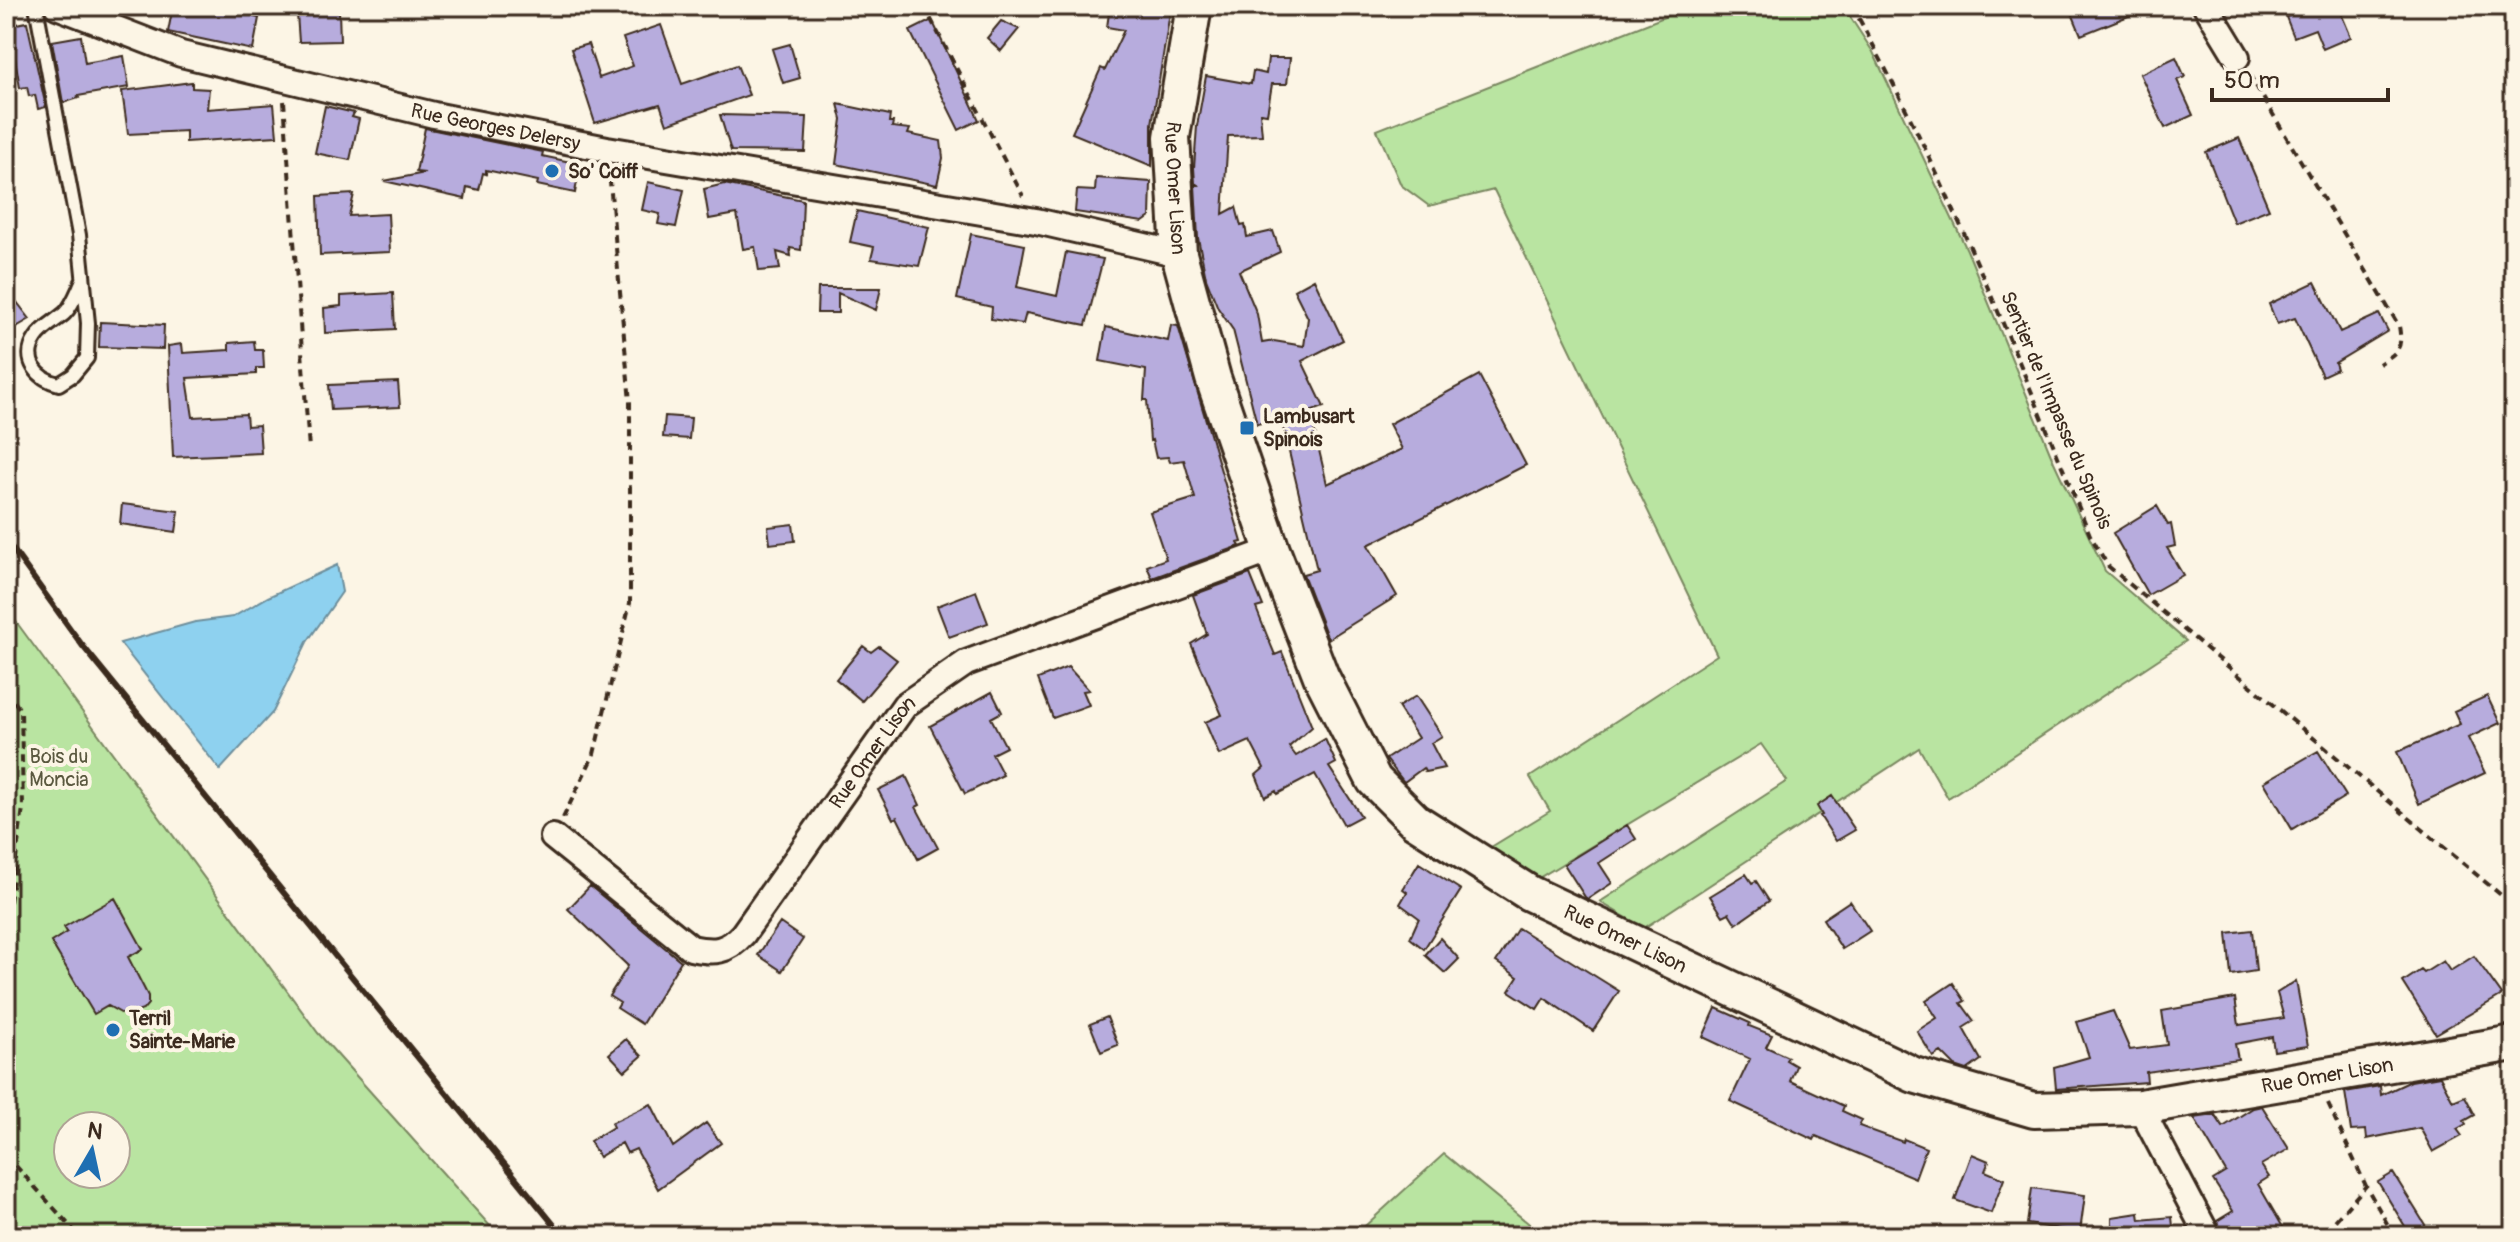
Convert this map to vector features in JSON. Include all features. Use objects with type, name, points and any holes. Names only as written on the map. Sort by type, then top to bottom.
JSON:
[{"type":"street","name":"Rue Georges Delersy","points":[[57,6],[181,54],[434,115],[607,149],[1036,221],[1179,254]]},
{"type":"street","name":"Rue Omer Lison","points":[[1194,6],[1172,137],[1179,254],[1213,378],[1272,550],[1321,676],[1374,780],[1415,821],[1529,893],[1914,1075],[2034,1110],[2140,1107],[2514,1043]]},
{"type":"street","points":[[2206,6],[2237,57]]},
{"type":"street","name":"Rue Omer Lison","points":[[553,837],[691,948],[711,952],[721,950],[733,945],[743,934],[905,705],[966,663],[1272,550]]},
{"type":"street","points":[[2140,1107],[2208,1236]]},
{"type":"lane","points":[[36,6],[79,235],[88,323],[87,358],[73,375],[59,384],[45,380],[34,370],[31,357],[35,339],[67,311],[83,280]]},
{"type":"path","points":[[924,6],[1036,221]]},
{"type":"path","name":"Sentier de l'Impasse du Spinois","points":[[1852,6],[1970,244],[2090,535],[2108,566],[2514,906]]},
{"type":"path","points":[[2237,57],[2399,326],[2400,346],[2379,364]]},
{"type":"path","points":[[283,78],[309,449]]},
{"type":"path","points":[[553,837],[594,754],[630,603],[630,402],[607,149]]},
{"type":"path","points":[[6,690],[21,711],[23,808],[6,931]]},
{"type":"path","points":[[2316,1076],[2366,1186],[2394,1236]]},
{"type":"path","points":[[6,1155],[79,1236]]},
{"type":"path","points":[[2312,1236],[2332,1224],[2366,1186]]},
{"type":"green space","points":[[1692,6],[1843,6],[1873,52],[1967,250],[2054,462],[2105,571],[2186,641],[1948,798],[1919,748],[1644,928],[1600,902],[1787,781],[1761,744],[1532,882],[1483,852],[1550,811],[1530,777],[1717,655],[1494,190],[1429,206],[1401,185],[1377,130]]},
{"type":"green space","name":"Bois du Moncia","points":[[6,608],[318,1033],[499,1236],[6,1236]]},
{"type":"green space","points":[[1444,1154],[1544,1236],[1354,1236]]},
{"type":"water","points":[[337,565],[342,592],[307,642],[273,712],[220,770],[120,643],[195,622],[233,617]]},
{"type":"building","points":[[173,6],[252,6],[254,17],[259,18],[253,50],[168,32]]},
{"type":"building","points":[[1110,6],[1171,6],[1152,124],[1152,166],[1072,133],[1101,68],[1105,70],[1124,30],[1107,27]]},
{"type":"building","points":[[2069,6],[2151,6],[2151,7],[2081,35]]},
{"type":"building","points":[[2313,6],[2338,6],[2351,37],[2323,49],[2315,29],[2294,37],[2286,17]]},
{"type":"building","points":[[339,11],[340,41],[299,42],[297,14]]},
{"type":"building","points":[[932,20],[979,120],[959,130],[910,31]]},
{"type":"building","points":[[1001,21],[1019,29],[1001,51],[987,38]]},
{"type":"building","points":[[27,22],[46,107],[38,109],[35,95],[29,96],[27,87],[20,88],[13,46],[6,48],[6,26]]},
{"type":"building","points":[[661,25],[682,84],[737,65],[749,95],[667,124],[660,104],[595,123],[571,49],[588,44],[599,78],[633,66],[623,38]]},
{"type":"building","points":[[81,36],[85,63],[124,56],[129,87],[78,96],[63,103],[52,41]]},
{"type":"building","points":[[790,44],[800,78],[783,83],[772,49]]},
{"type":"building","points":[[2176,57],[2185,77],[2177,80],[2193,115],[2165,128],[2140,74]]},
{"type":"building","points":[[1268,58],[1290,58],[1287,84],[1272,84],[1267,114],[1260,113],[1262,135],[1228,136],[1223,214],[1236,207],[1247,237],[1273,231],[1280,252],[1239,271],[1257,314],[1262,343],[1274,341],[1304,346],[1308,318],[1294,290],[1314,279],[1343,340],[1302,361],[1324,407],[1310,412],[1327,484],[1402,449],[1389,424],[1479,375],[1526,465],[1368,545],[1397,596],[1328,639],[1303,574],[1317,570],[1281,418],[1257,424],[1233,330],[1218,308],[1206,278],[1198,238],[1195,185],[1198,185],[1195,183],[1194,168],[1197,126],[1206,76],[1251,84],[1253,71],[1266,74]]},
{"type":"building","points":[[192,82],[192,88],[209,89],[207,109],[274,104],[277,136],[186,142],[186,131],[128,134],[122,91]]},
{"type":"building","points":[[838,104],[890,115],[892,127],[910,129],[908,134],[941,141],[943,158],[937,185],[836,164],[842,119]]},
{"type":"building","points":[[325,106],[354,113],[352,117],[359,119],[350,160],[315,153]]},
{"type":"building","points":[[720,115],[807,117],[805,152],[731,151]]},
{"type":"building","points":[[425,128],[543,152],[542,156],[580,164],[575,193],[486,170],[479,190],[467,187],[465,199],[384,181],[425,173],[416,172]]},
{"type":"building","points":[[2239,138],[2269,209],[2234,223],[2206,152]]},
{"type":"building","points":[[1096,178],[1151,182],[1150,217],[1143,222],[1075,212],[1077,190],[1095,191]]},
{"type":"building","points":[[648,182],[684,190],[676,227],[658,224],[660,214],[642,210]]},
{"type":"building","points":[[724,184],[803,200],[801,250],[790,248],[791,256],[777,252],[780,269],[759,271],[755,247],[743,249],[737,214],[709,219],[704,189]]},
{"type":"building","points":[[354,194],[349,216],[388,214],[390,252],[320,255],[318,196]]},
{"type":"building","points":[[857,211],[929,227],[919,266],[871,259],[874,247],[850,242]]},
{"type":"building","points":[[971,234],[1025,245],[1017,287],[1057,296],[1066,252],[1103,259],[1086,325],[1026,313],[1023,324],[991,319],[992,307],[957,299]]},
{"type":"building","points":[[2315,282],[2340,332],[2379,314],[2388,331],[2335,363],[2337,369],[2322,376],[2295,318],[2277,324],[2269,304]]},
{"type":"building","points":[[6,288],[30,319],[6,333]]},
{"type":"building","points":[[818,288],[881,288],[876,310],[838,293],[838,313],[817,313]]},
{"type":"building","points":[[393,293],[395,329],[325,333],[324,308],[341,306],[341,296]]},
{"type":"building","points":[[100,322],[164,325],[163,349],[99,347]]},
{"type":"building","points":[[1171,325],[1178,326],[1242,542],[1238,543],[1240,546],[1152,578],[1147,566],[1166,559],[1150,512],[1195,498],[1184,460],[1170,462],[1168,457],[1156,458],[1150,441],[1147,400],[1144,400],[1146,370],[1100,361],[1106,327],[1168,341]]},
{"type":"building","points":[[254,341],[255,350],[263,350],[264,368],[256,368],[256,374],[187,378],[193,417],[246,414],[247,426],[259,425],[261,453],[173,457],[168,346],[182,344],[183,353],[229,350],[229,343]]},
{"type":"building","points":[[398,382],[400,407],[331,410],[329,385]]},
{"type":"building","points":[[665,416],[691,418],[689,439],[663,437]]},
{"type":"building","points":[[122,504],[179,511],[176,532],[120,524]]},
{"type":"building","points":[[2157,506],[2168,525],[2171,524],[2175,546],[2167,548],[2183,575],[2148,595],[2113,533]]},
{"type":"building","points":[[793,524],[795,541],[770,544],[768,527]]},
{"type":"building","points":[[1250,574],[1263,606],[1256,608],[1266,633],[1275,655],[1282,652],[1312,727],[1289,747],[1296,756],[1325,739],[1336,763],[1329,767],[1361,816],[1344,825],[1315,774],[1265,797],[1256,775],[1264,768],[1250,741],[1219,755],[1205,722],[1222,715],[1191,644],[1207,634],[1193,595]]},
{"type":"building","points":[[976,591],[988,623],[949,637],[937,606]]},
{"type":"building","points":[[863,646],[871,652],[879,646],[897,660],[862,701],[836,679]]},
{"type":"building","points":[[1068,667],[1089,690],[1083,691],[1089,705],[1053,718],[1038,679]]},
{"type":"building","points":[[992,692],[1002,712],[991,718],[1006,747],[992,754],[1003,775],[965,794],[930,726]]},
{"type":"building","points":[[1416,696],[1442,736],[1431,743],[1444,768],[1425,772],[1423,768],[1404,782],[1386,759],[1418,738],[1398,707]]},
{"type":"building","points":[[2487,696],[2500,723],[2468,738],[2485,773],[2419,804],[2397,752],[2460,724],[2454,711]]},
{"type":"building","points":[[2318,751],[2346,796],[2292,829],[2264,782]]},
{"type":"building","points":[[906,776],[920,805],[916,807],[938,848],[918,859],[897,817],[893,819],[878,790]]},
{"type":"building","points":[[1832,796],[1855,830],[1836,841],[1817,806]]},
{"type":"building","points":[[1627,825],[1636,839],[1599,863],[1612,883],[1588,899],[1564,864]]},
{"type":"building","points":[[1419,863],[1461,890],[1424,949],[1410,938],[1419,918],[1400,904],[1407,892],[1403,889]]},
{"type":"building","points":[[1746,874],[1752,883],[1756,881],[1769,901],[1736,924],[1729,913],[1723,916],[1710,896]]},
{"type":"building","points":[[590,886],[681,961],[642,1024],[617,1008],[620,1003],[609,996],[628,966],[568,909]]},
{"type":"building","points":[[115,898],[143,949],[128,957],[148,996],[148,1004],[143,1010],[126,1016],[108,1006],[94,1014],[51,942],[67,932],[64,927]]},
{"type":"building","points":[[1850,901],[1870,931],[1842,949],[1823,919]]},
{"type":"building","points":[[780,923],[803,939],[782,971],[758,955]]},
{"type":"building","points":[[1518,928],[1619,991],[1593,1031],[1544,998],[1537,1009],[1509,991],[1518,977],[1496,962]]},
{"type":"building","points":[[2252,930],[2256,971],[2231,975],[2227,933]]},
{"type":"building","points":[[1440,938],[1459,959],[1445,973],[1425,955]]},
{"type":"building","points":[[2474,956],[2502,995],[2436,1034],[2403,982],[2443,961],[2450,971]]},
{"type":"building","points":[[2296,981],[2308,1046],[2274,1051],[2272,1037],[2235,1044],[2238,1059],[2146,1072],[2147,1082],[2056,1089],[2054,1067],[2089,1057],[2077,1022],[2113,1011],[2130,1050],[2167,1045],[2162,1011],[2235,998],[2239,1025],[2284,1018],[2277,993]]},
{"type":"building","points":[[1953,983],[1965,1001],[1961,1003],[1974,1021],[1963,1028],[1981,1060],[1967,1070],[1955,1066],[1941,1052],[1933,1057],[1917,1031],[1937,1018],[1926,1001]]},
{"type":"building","points":[[1716,1008],[1772,1035],[1766,1047],[1788,1057],[1786,1060],[1796,1066],[1790,1081],[1844,1106],[1842,1111],[1862,1120],[1859,1126],[1926,1148],[1915,1178],[1816,1136],[1814,1140],[1730,1101],[1750,1059],[1703,1037]]},
{"type":"building","points":[[1107,1017],[1118,1045],[1101,1052],[1090,1024]]},
{"type":"building","points":[[626,1039],[642,1056],[625,1071],[609,1054]]},
{"type":"building","points":[[2440,1076],[2453,1101],[2465,1096],[2475,1115],[2457,1129],[2462,1136],[2433,1152],[2420,1128],[2367,1139],[2366,1130],[2351,1131],[2345,1092],[2380,1086],[2381,1095],[2411,1081]]},
{"type":"building","points":[[651,1104],[673,1147],[706,1123],[721,1143],[658,1189],[636,1149],[627,1153],[622,1143],[599,1157],[590,1141],[613,1127],[611,1123]]},
{"type":"building","points":[[2262,1106],[2289,1149],[2261,1165],[2269,1177],[2258,1184],[2288,1236],[2223,1236],[2217,1221],[2233,1211],[2213,1180],[2226,1172],[2194,1118],[2215,1115],[2223,1127],[2253,1108]]},
{"type":"building","points":[[1972,1154],[1989,1161],[1985,1171],[2004,1179],[1991,1213],[1955,1200]]},
{"type":"building","points":[[2393,1173],[2432,1236],[2411,1236],[2378,1182]]},
{"type":"building","points":[[2032,1188],[2085,1195],[2080,1232],[2027,1224]]},
{"type":"building","points":[[2139,1213],[2140,1220],[2172,1217],[2174,1236],[2112,1236],[2112,1217]]},
{"type":"railway","points":[[6,540],[82,645],[563,1236]]},
{"type":"place","name":"So' Coiff","points":[[552,171]]},
{"type":"place","name":"Lambusart Spinois","points":[[1247,428]]},
{"type":"place","name":"Terril Sainte-Marie","points":[[113,1030]]}]
